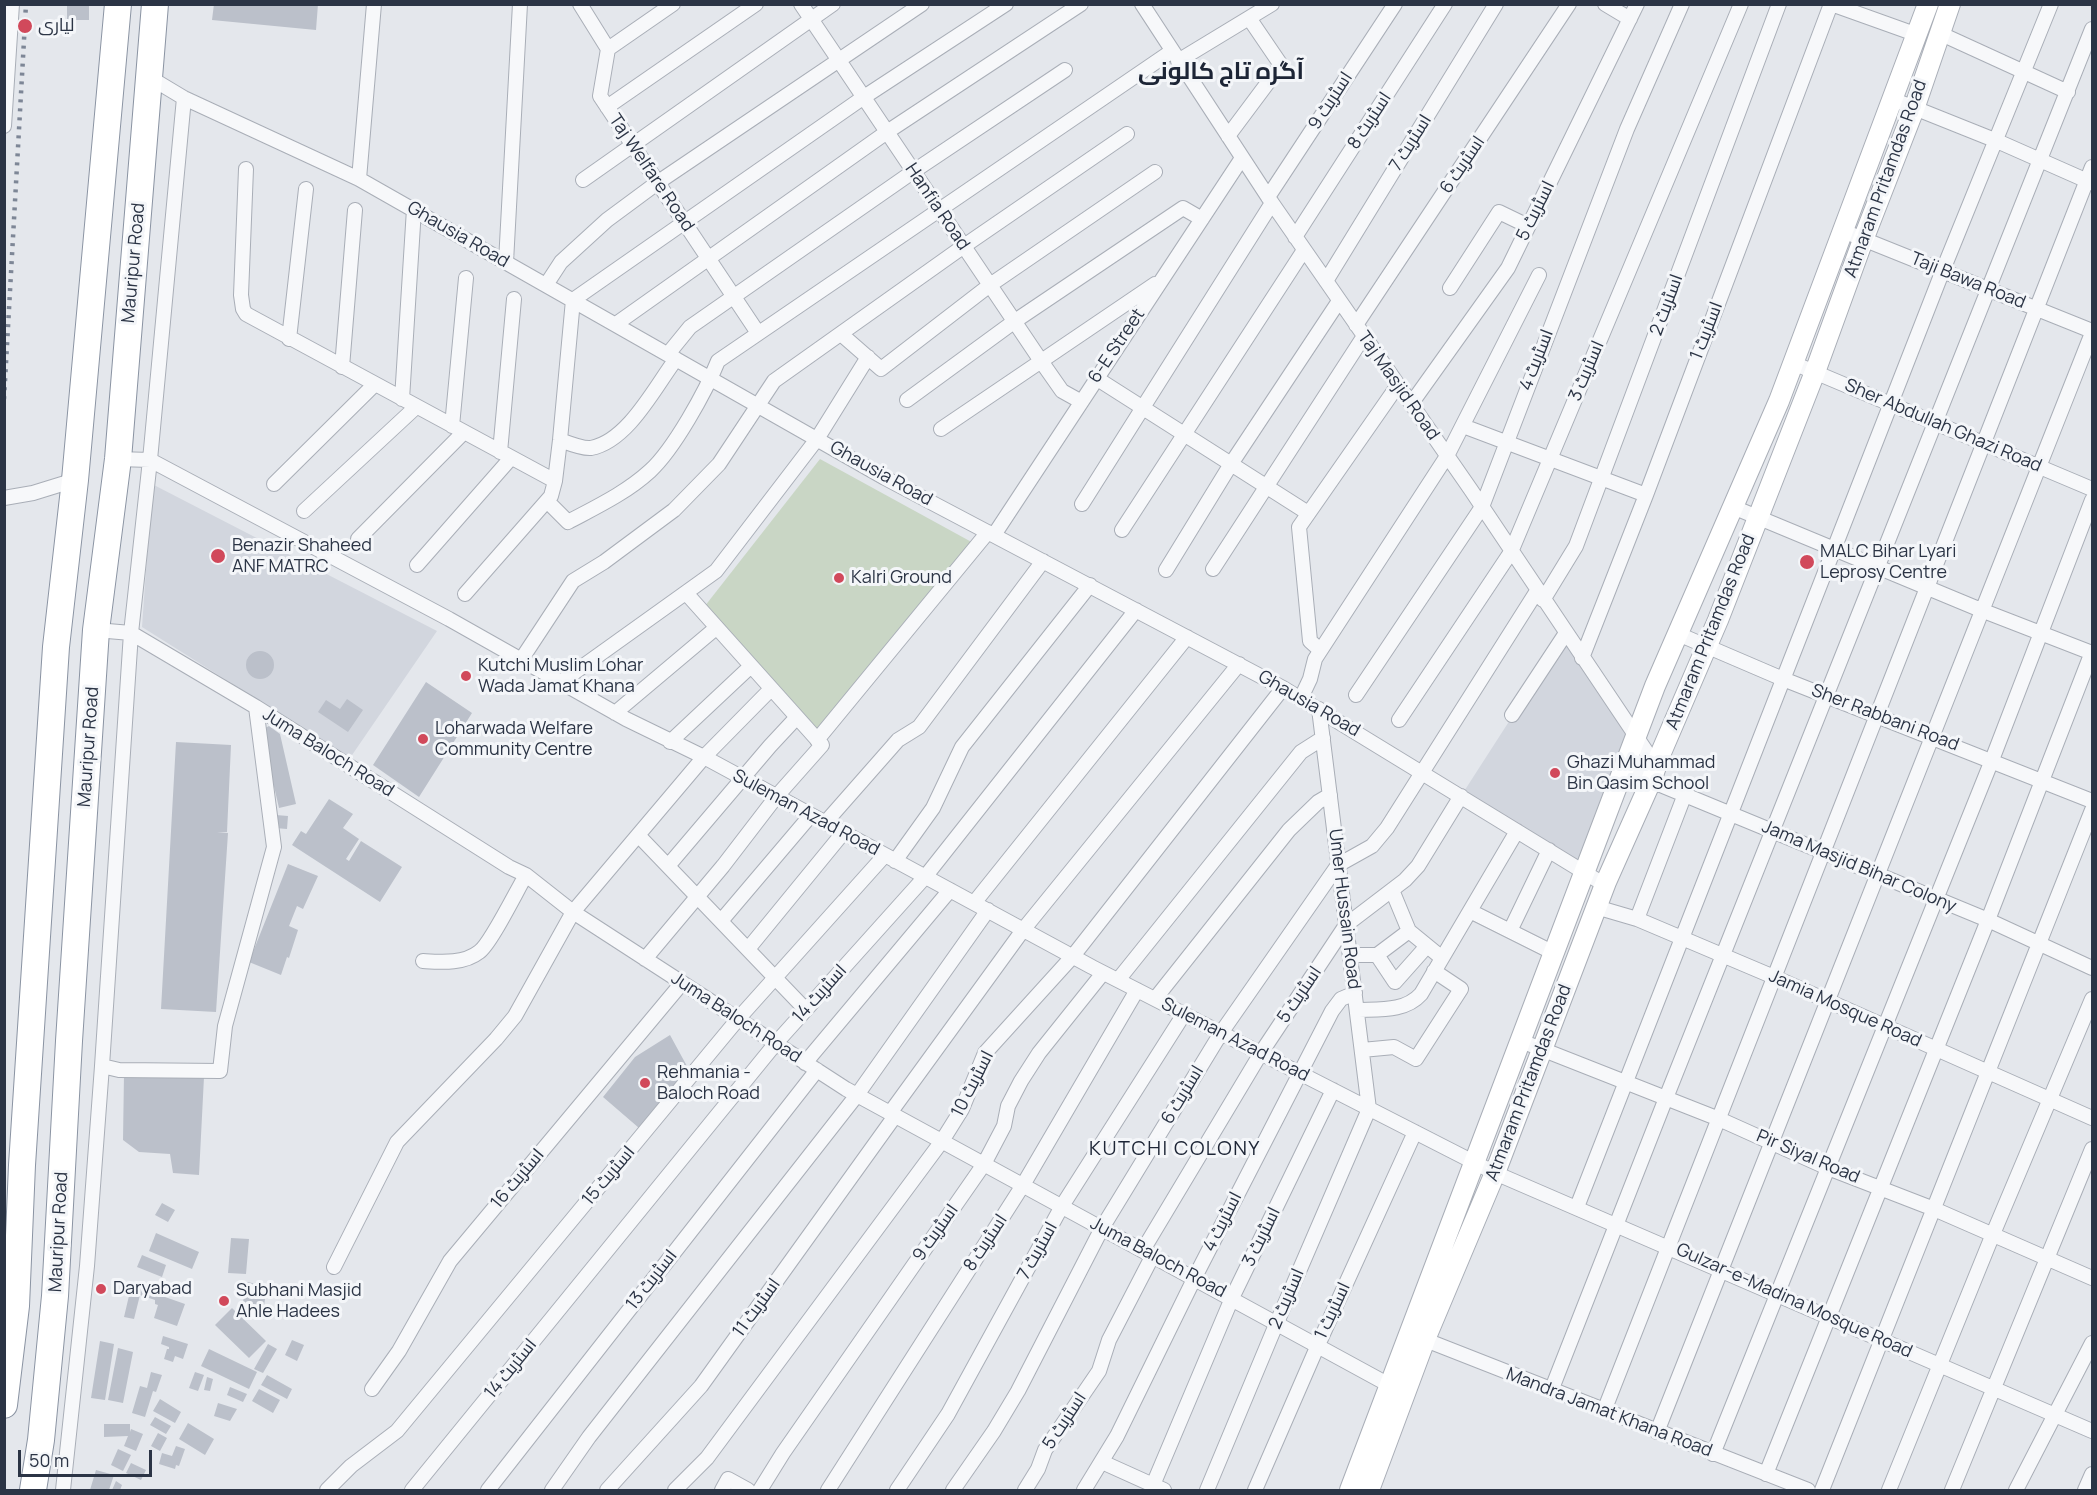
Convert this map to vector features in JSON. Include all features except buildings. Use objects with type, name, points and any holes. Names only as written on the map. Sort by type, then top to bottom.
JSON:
[{"type":"highway","points":[[4,1406],[16,1306],[22,1166],[56,647],[75,480],[118,4]]},
{"type":"highway","name":"Mauripur Road","points":[[33,1491],[41,1440],[56,1296],[69,1041],[96,630],[118,459],[155,4]]},
{"type":"main road","name":"Atmaram Pritamdas Road","points":[[1369,1491],[1475,1163],[1636,737],[1779,401],[1928,4]]},
{"type":"main road","name":"Atmaram Pritamdas Road","points":[[1350,1491],[1391,1386],[1418,1337],[1495,1173],[1596,907],[1707,646],[1815,372],[1914,109],[1950,4]]},
{"type":"street","points":[[4,126],[12,4]]},
{"type":"street","points":[[360,179],[374,4]]},
{"type":"street","points":[[506,262],[520,4]]},
{"type":"street","points":[[584,6],[608,49],[673,4]]},
{"type":"street","points":[[607,107],[756,4]]},
{"type":"street","name":"Hanfia Road","points":[[801,4],[1041,362],[1062,390],[1080,401]]},
{"type":"street","points":[[583,180],[833,4]]},
{"type":"street","points":[[546,285],[561,262],[607,220],[657,183],[922,4]]},
{"type":"street","points":[[465,594],[551,496],[560,440],[573,300],[864,97],[1006,4]]},
{"type":"street","points":[[616,324],[887,132],[1081,4]]},
{"type":"street","name":"Taj Masjid Road","points":[[1142,4],[1270,200],[1482,507],[1636,737],[1653,774]]},
{"type":"street","points":[[547,501],[568,522],[624,491],[652,469],[678,435],[711,379],[718,361],[939,209],[1175,56],[1272,4]]},
{"type":"street","name":"اسٹریٹ 9","points":[[1082,504],[1270,200],[1395,4]]},
{"type":"street","name":"اسٹریٹ 8","points":[[1295,237],[1445,4]]},
{"type":"street","name":"اسٹریٹ 7","points":[[1326,281],[1496,4]]},
{"type":"street","name":"اسٹریٹ 6","points":[[1213,569],[1360,331],[1569,4]]},
{"type":"street","points":[[1605,4],[1630,20]]},
{"type":"street","name":"اسٹریٹ 5","points":[[1411,404],[1508,268],[1637,4]]},
{"type":"street","name":"اسٹریٹ 4","points":[[1356,695],[1482,507],[1627,129],[1682,4]]},
{"type":"street","name":"اسٹریٹ 3","points":[[1399,720],[1511,552],[1741,4]]},
{"type":"street","name":"اسٹریٹ 2","points":[[1338,865],[1372,846],[1387,828],[1421,772],[1576,546],[1779,4]]},
{"type":"street","points":[[1832,4],[1916,34]]},
{"type":"street","name":"اسٹریٹ 1","points":[[1582,658],[1832,4]]},
{"type":"street","points":[[1577,1207],[1943,270],[2051,4]]},
{"type":"street","points":[[1228,136],[1281,65],[1249,18]]},
{"type":"street","points":[[1551,1391],[2092,29]]},
{"type":"street","points":[[1939,33],[2068,92]]},
{"type":"street","name":"Taj Welfare Road","points":[[608,49],[600,96],[758,333]]},
{"type":"street","points":[[560,440],[590,448],[617,435],[638,415],[690,327],[914,171],[1065,70]]},
{"type":"street","name":"Ghausia Road","points":[[149,77],[184,98],[360,179],[885,478],[1284,688],[1605,885]]},
{"type":"street","points":[[63,1491],[87,1266],[130,633],[150,460],[184,98]]},
{"type":"street","points":[[1892,99],[1997,141],[2090,182]]},
{"type":"street","points":[[521,660],[573,581],[604,562],[674,510],[719,464],[774,381],[1127,134]]},
{"type":"street","name":"6-E Street","points":[[776,796],[822,745],[817,740],[991,533],[1242,158]]},
{"type":"street","points":[[1604,1411],[2036,308],[2090,182],[2092,167]]},
{"type":"street","points":[[246,169],[241,295],[243,309],[250,317],[555,481]]},
{"type":"street","points":[[841,334],[881,369],[990,285],[1155,172]]},
{"type":"street","points":[[289,339],[306,189]]},
{"type":"street","points":[[907,399],[1015,321],[1183,208],[1202,219]]},
{"type":"street","points":[[402,399],[414,209]]},
{"type":"street","points":[[342,367],[354,210]]},
{"type":"street","points":[[1450,288],[1499,212],[1528,226]]},
{"type":"street","name":"Taji Bawa Road","points":[[1843,231],[2092,332]]},
{"type":"street","points":[[1122,530],[1304,250]]},
{"type":"street","points":[[1301,698],[1320,650],[1447,456],[1539,275]]},
{"type":"street","points":[[358,539],[458,429],[466,278]]},
{"type":"street","points":[[941,429],[1162,279]]},
{"type":"street","points":[[417,565],[506,455],[514,298]]},
{"type":"street","points":[[1166,570],[1231,464],[1339,301]]},
{"type":"street","points":[[1657,1432],[2092,332]]},
{"type":"street","points":[[561,682],[717,570],[817,439],[868,357]]},
{"type":"street","name":"Sher Abdullah Ghazi Road","points":[[1793,363],[2092,489]]},
{"type":"street","points":[[1096,378],[1308,513]]},
{"type":"street","points":[[274,484],[375,384]]},
{"type":"street","points":[[1320,650],[1310,641],[1299,527],[1398,385]]},
{"type":"street","points":[[304,511],[416,407]]},
{"type":"street","points":[[1462,426],[1646,495]]},
{"type":"street","name":"Suleman Azad Road","points":[[118,459],[150,460],[449,619],[615,713],[776,796],[1023,930],[1495,1173]]},
{"type":"street","points":[[4,498],[33,493],[75,480]]},
{"type":"street","points":[[1713,1454],[1992,760],[2092,500]]},
{"type":"street","points":[[1733,507],[1981,610],[2092,653],[1988,920],[1766,1474]]},
{"type":"street","points":[[825,823],[898,740],[919,727],[1042,561]]},
{"type":"street","name":"اسٹریٹ 15","points":[[327,1491],[351,1466],[397,1431],[738,1019],[890,858],[933,808],[962,747],[1090,585]]},
{"type":"street","points":[[686,593],[817,740]]},
{"type":"street","name":"اسٹریٹ 14","points":[[412,1491],[776,1044],[924,877],[1136,610]]},
{"type":"street","points":[[615,713],[716,628]]},
{"type":"street","name":"Juma Baloch Road","points":[[96,630],[130,633],[256,707],[509,867],[526,875],[573,912],[857,1095],[1391,1386]]},
{"type":"street","points":[[1512,715],[1566,633]]},
{"type":"street","name":"Sher Rabbani Road","points":[[1678,634],[1783,679],[2092,801]]},
{"type":"street","points":[[974,903],[1186,637]]},
{"type":"street","name":"اسٹریٹ 11","points":[[607,1491],[701,1386],[1023,930],[1239,664]]},
{"type":"street","points":[[670,742],[751,666]]},
{"type":"street","name":"اسٹریٹ 10","points":[[675,1491],[706,1458],[942,1141],[962,1109],[985,1053],[1073,956],[1284,688]]},
{"type":"street","points":[[334,1267],[397,1142],[496,1040],[514,1016],[573,912],[704,758],[771,689]]},
{"type":"street","points":[[102,1066],[119,1070],[220,1071],[225,1026],[274,847],[256,707]]},
{"type":"street","name":"Umer Hussain Road","points":[[1319,709],[1369,1109]]},
{"type":"street","points":[[668,866],[797,717]]},
{"type":"street","points":[[1118,980],[1301,752],[1323,738]]},
{"type":"street","name":"Jama Masjid Bihar Colony","points":[[1624,768],[1653,774],[1685,795],[1988,920],[2092,968]]},
{"type":"street","points":[[1155,999],[1289,830],[1318,802],[1330,795]]},
{"type":"street","points":[[1637,920],[1685,795]]},
{"type":"street","points":[[645,959],[698,897],[776,796]]},
{"type":"street","name":"اسٹریٹ 5","points":[[1024,1491],[1038,1469],[1045,1450],[1099,1371],[1109,1340],[1148,1253],[1261,1053],[1346,925],[1405,880],[1418,866],[1461,796]]},
{"type":"street","points":[[1822,1491],[2092,810]]},
{"type":"street","points":[[721,921],[811,815]]},
{"type":"street","points":[[1357,1010],[1392,1009],[1414,1002],[1421,994],[1517,831]]},
{"type":"street","points":[[748,949],[843,833]]},
{"type":"street","points":[[638,835],[806,1010]]},
{"type":"street","points":[[1510,931],[1549,850]]},
{"type":"street","name":"اسٹریٹ 6","points":[[952,1491],[994,1431],[1018,1391],[1102,1228],[1221,1033],[1338,865]]},
{"type":"street","points":[[423,961],[446,962],[462,959],[481,951],[526,875]]},
{"type":"street","name":"اسٹریٹ 13","points":[[488,1491],[811,1066],[950,890]]},
{"type":"street","points":[[1392,890],[1409,932],[1442,958]]},
{"type":"street","name":"Jamia Mosque Road","points":[[1596,907],[1637,920],[1774,977],[2092,1118]]},
{"type":"street","points":[[552,1491],[589,1437],[857,1095],[988,910]]},
{"type":"street","points":[[1470,911],[1554,953]]},
{"type":"street","points":[[1350,955],[1377,955],[1409,932]]},
{"type":"street","points":[[1377,955],[1395,982],[1427,946]]},
{"type":"street","points":[[1362,1050],[1394,1047],[1416,1059],[1461,989],[1434,971]]},
{"type":"street","name":"اسٹریٹ 9","points":[[760,1491],[783,1453],[984,1164],[1004,1126],[1008,1106],[1039,1053],[1103,972]]},
{"type":"street","name":"اسٹریٹ 16","points":[[372,1389],[399,1351],[450,1261],[682,983]]},
{"type":"street","name":"اسٹریٹ 8","points":[[828,1491],[1023,1185],[1137,990]]},
{"type":"street","name":"اسٹریٹ 4","points":[[1084,1491],[1117,1436],[1332,1011],[1341,999],[1354,993]]},
{"type":"street","points":[[1889,1491],[1993,1234],[2092,999]]},
{"type":"street","name":"اسٹریٹ 7","points":[[897,1491],[948,1414],[1062,1206],[1184,1014]]},
{"type":"street","name":"Pir Siyal Road","points":[[1521,1041],[1719,1119],[1828,1168],[1934,1209],[2092,1278]]},
{"type":"street","name":"اسٹریٹ 3","points":[[1159,1488],[1232,1298],[1333,1090]]},
{"type":"street","name":"اسٹریٹ 2","points":[[1207,1491],[1369,1109]]},
{"type":"street","name":"اسٹریٹ 1","points":[[1255,1491],[1318,1345],[1415,1132]]},
{"type":"street","points":[[1952,1491],[2092,1149]]},
{"type":"street","name":"Gulzar-e-Madina Mosque Road","points":[[1495,1173],[1669,1246],[2092,1431]]},
{"type":"street","name":"Mandra Jamat Khana Road","points":[[1418,1337],[1808,1491]]},
{"type":"street","points":[[2016,1491],[2092,1344]]},
{"type":"street","points":[[1102,1462],[1159,1488]]},
{"type":"street","points":[[2085,1491],[2092,1474]]},
{"type":"street","points":[[722,1491],[728,1479],[748,1491]]},
{"type":"shaded area","name":"Benazir Shaheed ANF MATRC","points":[[152,484],[437,631],[350,758],[142,627]]},
{"type":"shaded area","name":"Ghazi Muhammad Bin Qasim School","points":[[1566,633],[1642,749],[1594,878],[1461,796]]},
{"type":"green space","name":"Kalri Ground","points":[[820,459],[977,545],[818,741],[701,611]]},
{"type":"railway","points":[[4,399],[26,4]]},
{"type":"place","name":"لیاری","points":[[25,26]]},
{"type":"place","name":"Benazir Shaheed ANF MATRC","points":[[218,556]]},
{"type":"place","name":"MALC Bihar Lyari Leprosy Centre","points":[[1807,562]]},
{"type":"place","name":"Kalri Ground","points":[[839,578]]},
{"type":"place","name":"Kutchi Muslim Lohar Wada Jamat Khana","points":[[466,676]]},
{"type":"place","name":"Loharwada Welfare Community Centre","points":[[423,739]]},
{"type":"place","name":"Ghazi Muhammad Bin Qasim School","points":[[1555,773]]},
{"type":"place","name":"Rehmania - Baloch Road","points":[[645,1083]]},
{"type":"place","name":"Daryabad","points":[[101,1289]]},
{"type":"place","name":"Subhani Masjid Ahle Hadees","points":[[224,1301]]},
{"type":"district","name":"آگرہ تاج کالونی","points":[[1221,72]]},
{"type":"district","name":"KUTCHI COLONY","points":[[1175,1149]]}]
